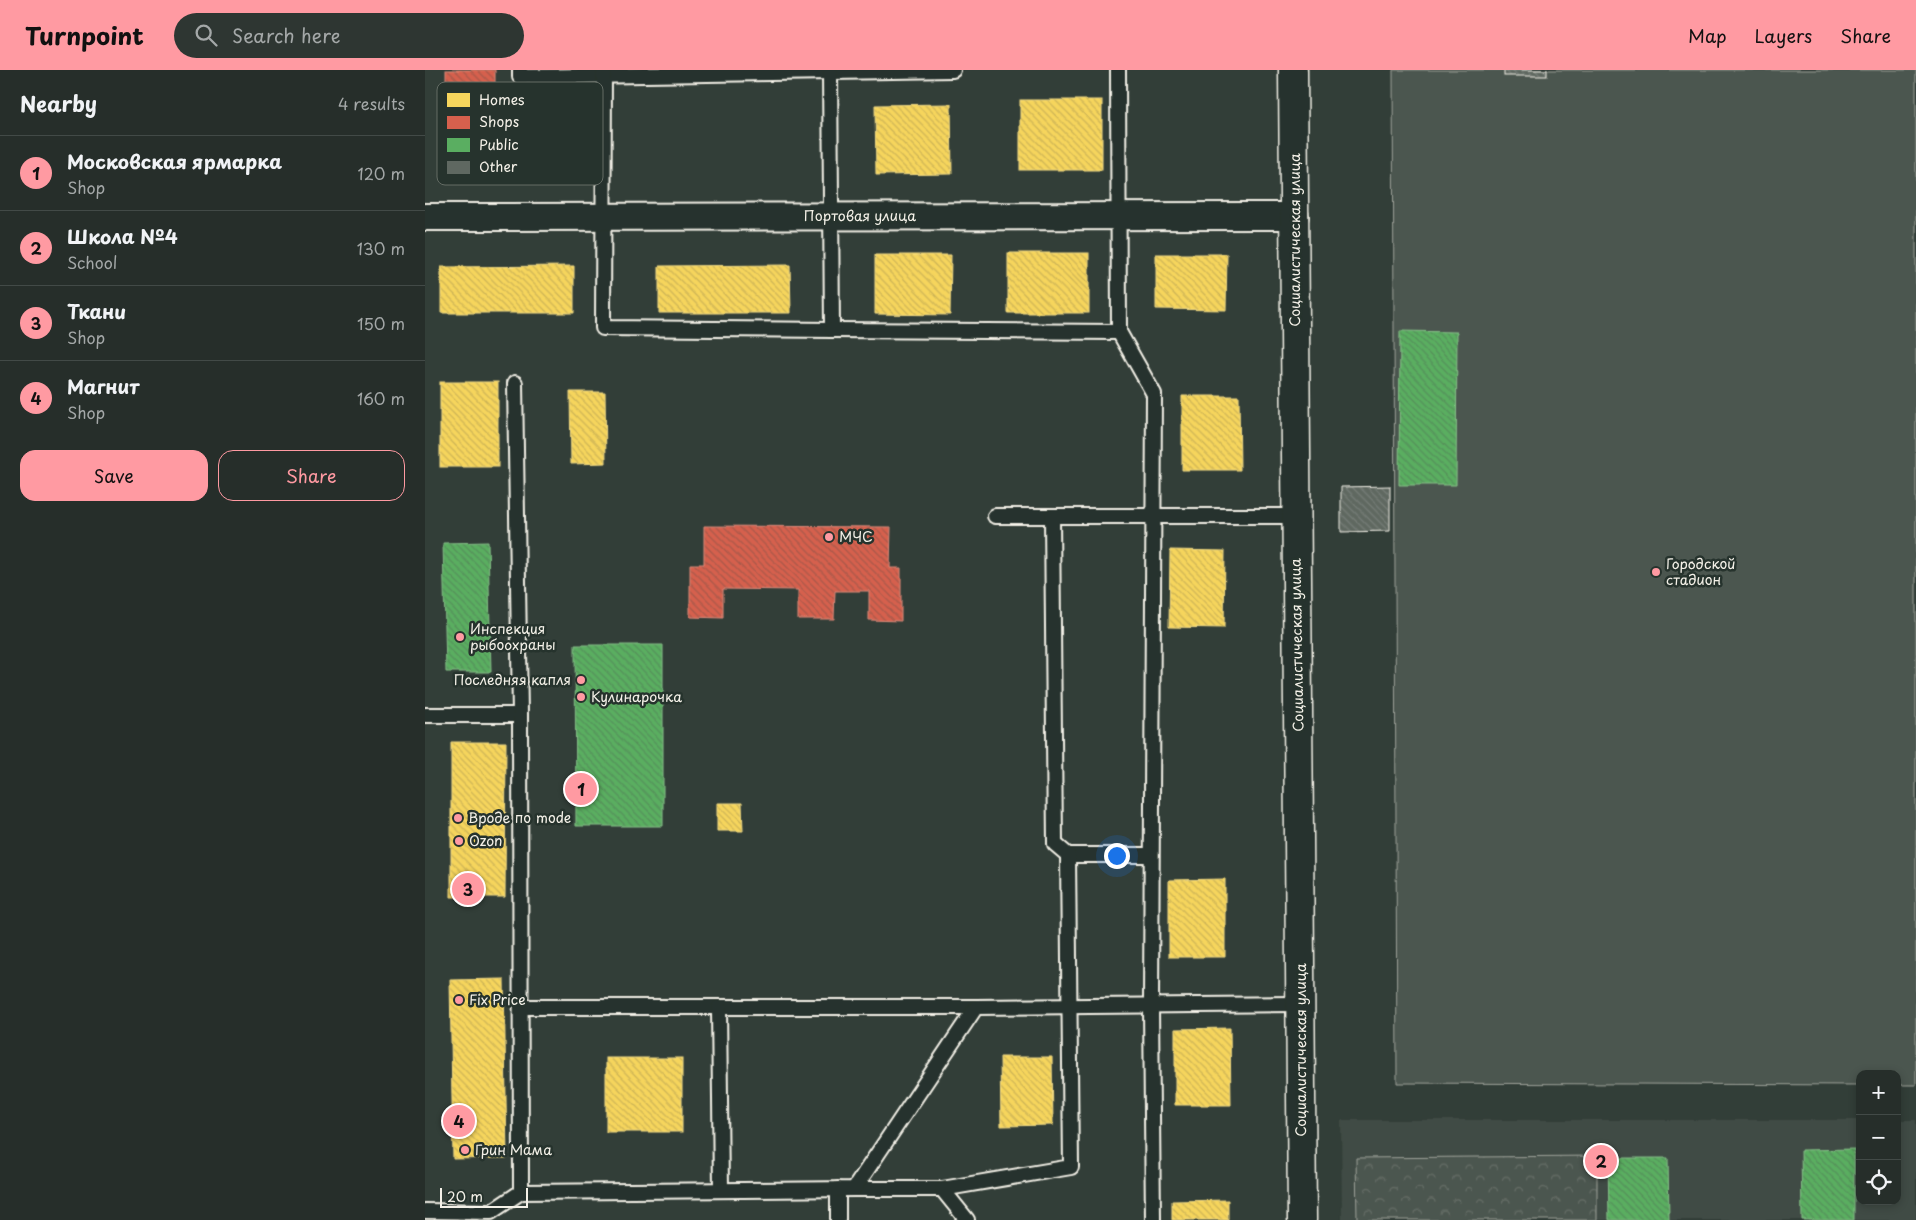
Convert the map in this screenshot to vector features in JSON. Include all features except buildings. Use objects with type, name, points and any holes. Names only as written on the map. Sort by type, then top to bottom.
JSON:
[{"type":"main road","name":"Социалистическая улица","points":[[1293,70],[1302,1220]]},
{"type":"street","name":"Портовая улица","points":[[425,218],[1295,216]]},
{"type":"lane","points":[[520,70],[520,78],[604,73],[953,70]]},
{"type":"lane","points":[[1118,70],[1119,332],[1154,394],[1151,854],[1153,1220]]},
{"type":"lane","points":[[830,71],[832,330]]},
{"type":"lane","points":[[604,73],[603,328],[1119,332]]},
{"type":"lane","points":[[515,383],[520,715],[521,1192]]},
{"type":"lane","points":[[995,516],[1152,518],[1296,516]]},
{"type":"lane","points":[[1052,516],[1055,844],[1068,855],[1151,854]]},
{"type":"lane","points":[[425,715],[520,715]]},
{"type":"lane","points":[[425,1211],[491,1216],[521,1192],[942,1189],[1071,1167],[1068,855]]},
{"type":"lane","points":[[521,1007],[1069,1007],[1301,1004]]},
{"type":"lane","points":[[719,1007],[721,1190]]},
{"type":"lane","points":[[854,1189],[976,1007]]},
{"type":"lane","points":[[838,1189],[838,1220]]},
{"type":"lane","points":[[942,1189],[967,1220]]},
{"type":"shaded area","points":[[1341,1120],[1856,1120],[1856,1205],[1901,1205],[1901,1120],[1916,1120],[1916,1220],[1342,1220]]},
{"type":"green space","name":"Городской стадион","points":[[1393,70],[1916,70],[1916,1085],[1901,1085],[1901,1070],[1856,1070],[1856,1085],[1397,1083]]},
{"type":"green space","points":[[1597,1156],[1597,1220],[1357,1220],[1356,1158]]},
{"type":"place","name":"МЧС","points":[[829,537]]},
{"type":"place","name":"Городской стадион","points":[[1656,572]]},
{"type":"place","name":"Инспекция рыбоохраны","points":[[460,637]]},
{"type":"place","name":"Последняя капля","points":[[581,680]]},
{"type":"place","name":"Кулинарочка","points":[[581,697]]},
{"type":"place","name":"Московская ярмарка","points":[[581,789]]},
{"type":"place","name":"Вроде по mode","points":[[458,818]]},
{"type":"place","name":"Ozon","points":[[459,841]]},
{"type":"place","name":"Ткани","points":[[468,889]]},
{"type":"place","name":"Fix Price","points":[[459,1000]]},
{"type":"place","name":"Магнит","points":[[459,1121]]},
{"type":"place","name":"Грин Мама","points":[[465,1150]]},
{"type":"place","name":"Школа №4","points":[[1601,1161]]}]
